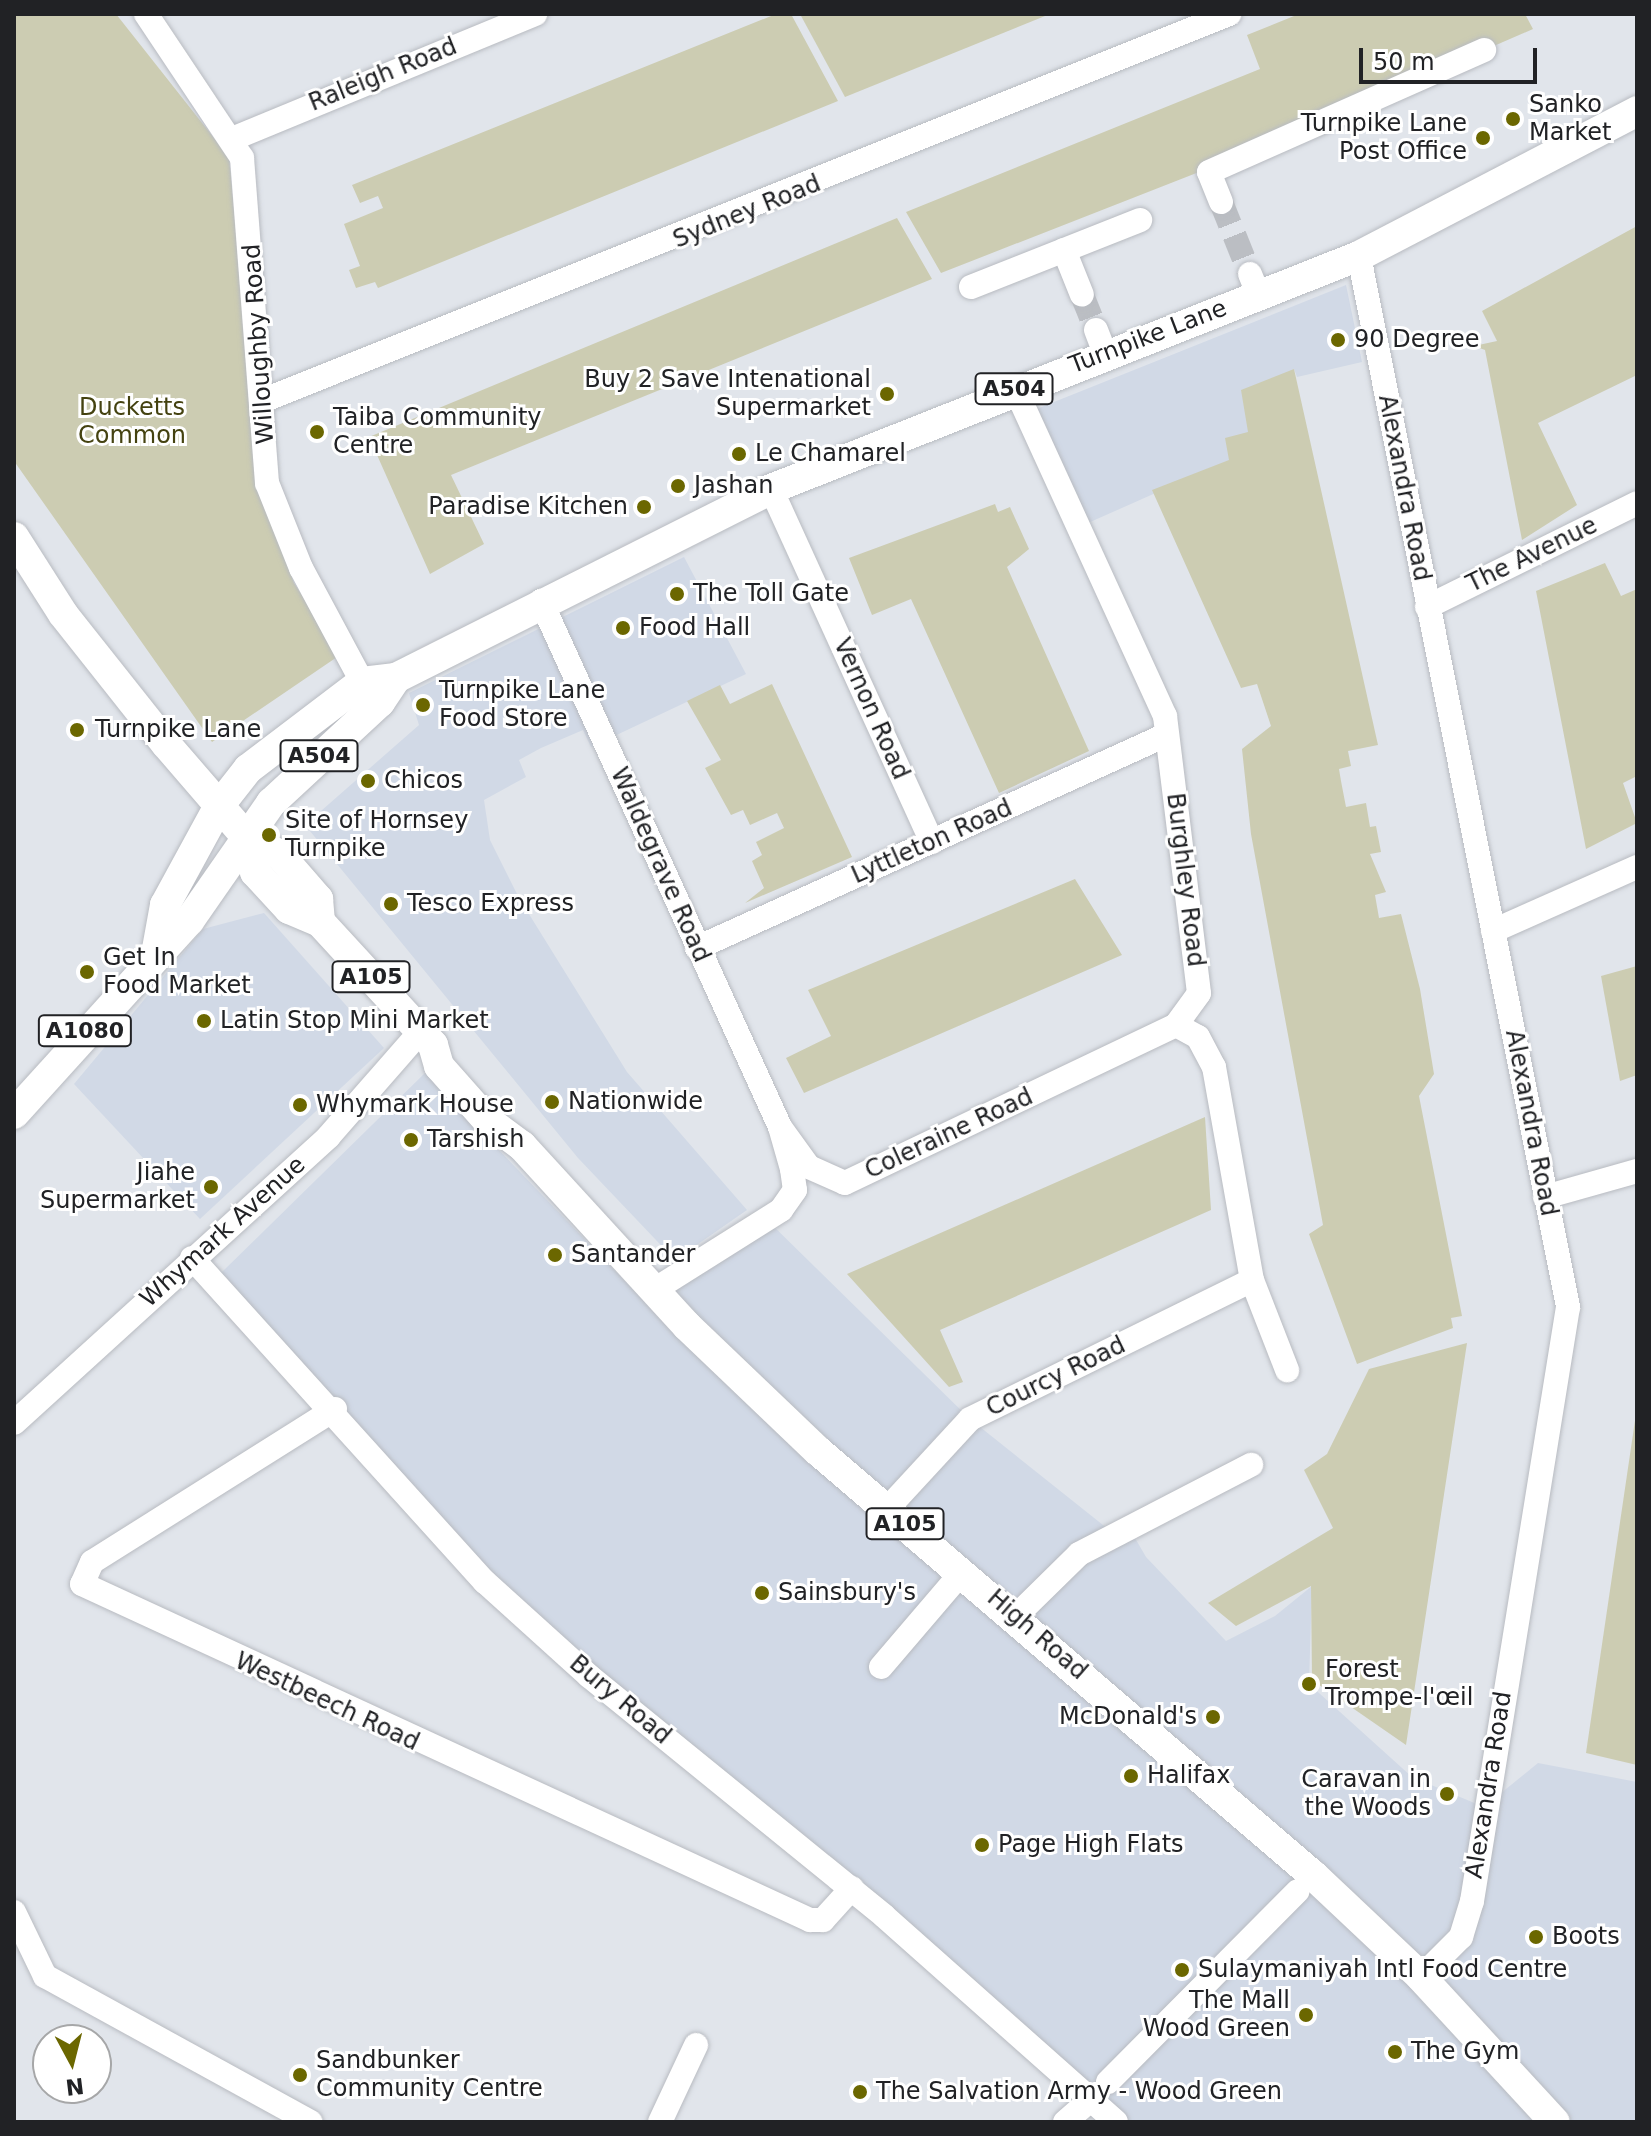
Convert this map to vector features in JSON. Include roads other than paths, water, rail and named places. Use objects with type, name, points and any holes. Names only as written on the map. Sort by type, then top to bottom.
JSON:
[{"type":"main road","name":"Turnpike Lane","points":[[362,682],[396,678],[541,601],[771,489],[1015,388],[1100,341],[1254,285],[1359,256],[1637,111]]},
{"type":"main road","name":"A105","points":[[14,537],[88,647],[219,806]]},
{"type":"main road","name":"Turnpike Lane","points":[[248,839],[271,803],[380,702],[396,678]]},
{"type":"main road","name":"A504","points":[[219,806],[248,769],[362,682]]},
{"type":"main road","name":"High Road","points":[[219,806],[248,839],[279,854],[318,899],[320,922],[427,1038],[439,1066],[522,1146],[654,1290],[887,1509],[1016,1616],[1421,1977],[1555,2122]]},
{"type":"main road","points":[[157,949],[165,905],[219,806]]},
{"type":"main road","name":"A1080","points":[[14,1114],[157,949],[189,921],[248,839]]},
{"type":"street","name":"Willoughby Road","points":[[146,14],[242,158],[256,262],[270,496],[362,682]]},
{"type":"street","name":"Raleigh Road","points":[[232,139],[535,14]]},
{"type":"street","name":"Sydney Road","points":[[262,401],[1229,14]]},
{"type":"street","points":[[1221,202],[1209,172],[1484,50]]},
{"type":"street","points":[[971,287],[1140,220]]},
{"type":"street","points":[[1064,250],[1082,295]]},
{"type":"street","name":"Alexandra Road","points":[[1359,256],[1568,1307],[1465,1929],[1421,1977]]},
{"type":"street","name":"Burghley Road","points":[[1015,388],[1165,716],[1199,993],[1176,1025]]},
{"type":"street","name":"Vernon Road","points":[[771,489],[932,842]]},
{"type":"street","name":"The Avenue","points":[[1427,607],[1637,503]]},
{"type":"street","name":"Waldegrave Road","points":[[541,601],[780,1127]]},
{"type":"street","name":"Lyttleton Road","points":[[697,948],[1166,735]]},
{"type":"street","points":[[1493,931],[1637,867]]},
{"type":"street","points":[[1176,1025],[1198,1037],[1214,1067],[1252,1280],[1287,1370]]},
{"type":"street","name":"Coleraine Road","points":[[780,1127],[809,1167],[845,1183],[1176,1025]]},
{"type":"street","name":"Whymark Avenue","points":[[14,1423],[329,1136],[427,1038]]},
{"type":"street","points":[[654,1290],[781,1210],[795,1190],[780,1127]]},
{"type":"street","points":[[1545,1197],[1637,1171]]},
{"type":"street","name":"Bury Road","points":[[192,1258],[335,1409],[485,1582],[589,1676],[852,1888],[1116,2122]]},
{"type":"street","name":"Courcy Road","points":[[887,1509],[970,1419],[1252,1280]]},
{"type":"street","name":"Westbeech Road","points":[[335,1409],[92,1562],[82,1584],[810,1920],[823,1920],[852,1888]]},
{"type":"street","points":[[1016,1616],[1079,1554],[1251,1465]]},
{"type":"street","points":[[881,1667],[962,1572]]},
{"type":"street","points":[[1108,2082],[1298,1891]]},
{"type":"street","points":[[14,1912],[45,1976],[311,2122]]},
{"type":"street","points":[[660,2122],[696,2045]]},
{"type":"street","points":[[1065,2122],[1090,2100]]},
{"type":"tunnel","points":[[1221,202],[1250,274]]},
{"type":"tunnel","points":[[1082,295],[1096,330]]},
{"type":"place","name":"Sanko Market","points":[[1513,119]]},
{"type":"place","name":"Turnpike Lane Post Office","points":[[1483,138]]},
{"type":"place","name":"90 Degree","points":[[1338,340]]},
{"type":"place","name":"Buy 2 Save Intenational Supermarket","points":[[887,394]]},
{"type":"place","name":"Taiba Community Centre","points":[[317,432]]},
{"type":"place","name":"Le Chamarel","points":[[739,454]]},
{"type":"place","name":"Jashan","points":[[678,486]]},
{"type":"place","name":"Paradise Kitchen","points":[[644,507]]},
{"type":"place","name":"The Toll Gate","points":[[677,594]]},
{"type":"place","name":"Food Hall","points":[[623,628]]},
{"type":"place","name":"Turnpike Lane Food Store","points":[[423,705]]},
{"type":"place","name":"Turnpike Lane","points":[[77,730]]},
{"type":"place","name":"Chicos","points":[[368,781]]},
{"type":"place","name":"Site of Hornsey Turnpike","points":[[269,835]]},
{"type":"place","name":"Tesco Express","points":[[391,904]]},
{"type":"place","name":"Get In Food Market","points":[[87,972]]},
{"type":"place","name":"Latin Stop Mini Market","points":[[204,1021]]},
{"type":"place","name":"Nationwide","points":[[552,1102]]},
{"type":"place","name":"Whymark House","points":[[300,1105]]},
{"type":"place","name":"Tarshish","points":[[411,1140]]},
{"type":"place","name":"Jiahe Supermarket","points":[[211,1187]]},
{"type":"place","name":"Santander","points":[[555,1255]]},
{"type":"place","name":"Sainsbury's","points":[[762,1593]]},
{"type":"place","name":"Forest Trompe-l'œil","points":[[1309,1684]]},
{"type":"place","name":"McDonald's","points":[[1213,1717]]},
{"type":"place","name":"Halifax","points":[[1131,1776]]},
{"type":"place","name":"Caravan in the Woods","points":[[1447,1794]]},
{"type":"place","name":"Page High Flats","points":[[982,1845]]},
{"type":"place","name":"Boots","points":[[1536,1937]]},
{"type":"place","name":"Sulaymaniyah Intl Food Centre","points":[[1182,1970]]},
{"type":"place","name":"The Mall Wood Green","points":[[1306,2015]]},
{"type":"place","name":"The Gym","points":[[1395,2052]]},
{"type":"place","name":"Sandbunker Community Centre","points":[[300,2075]]},
{"type":"place","name":"The Salvation Army - Wood Green","points":[[860,2092]]},
{"type":"park label","name":"Ducketts Common","points":[[132,422]]}]
